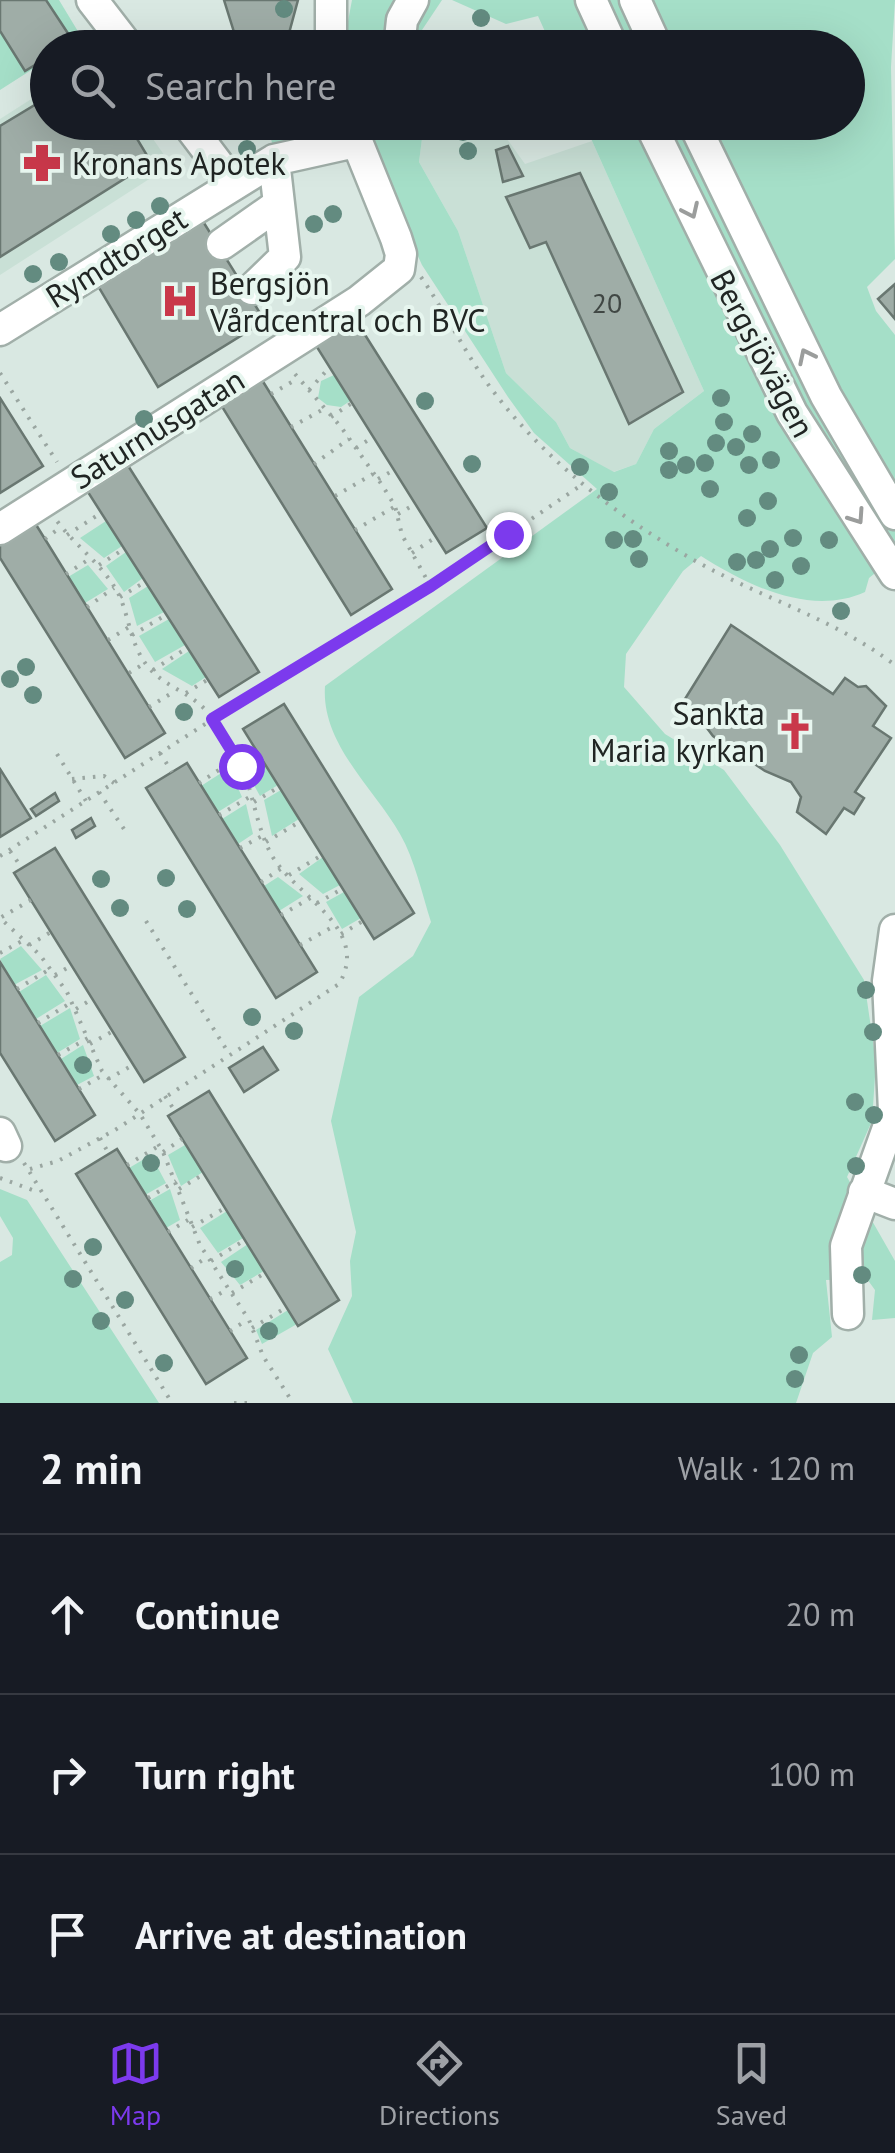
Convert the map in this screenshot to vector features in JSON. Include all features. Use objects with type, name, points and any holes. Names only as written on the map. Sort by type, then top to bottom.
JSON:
[{"type":"street","points":[[92,0],[115,30]]},
{"type":"street","points":[[331,0],[331,30]]},
{"type":"street","points":[[401,30],[413,0]]},
{"type":"street","points":[[591,0],[605,30]]},
{"type":"street","points":[[635,0],[649,30]]},
{"type":"street","points":[[200,140],[233,184]]},
{"type":"street","points":[[252,289],[285,258],[274,160],[330,140]]},
{"type":"street","points":[[355,140],[396,238],[401,254],[399,269]]},
{"type":"street","name":"Bergsjövägen","points":[[658,140],[792,412],[895,574]]},
{"type":"street","name":"Bergsjövägen","points":[[702,140],[826,396],[895,514]]},
{"type":"street","name":"Rymdtorget","points":[[0,330],[274,160]]},
{"type":"street","name":"Rymdtorget","points":[[222,244],[279,204]]},
{"type":"street","name":"Saturnusgatan","points":[[0,529],[359,301],[399,269]]},
{"type":"street","points":[[848,1314],[846,1246],[894,1112],[888,981],[895,930]]},
{"type":"street","points":[[864,1192],[895,1204]]},
{"type":"path","points":[[399,269],[419,274],[488,384],[520,426],[583,484],[702,564],[827,620],[895,665]]},
{"type":"path","points":[[278,350],[376,476],[395,506],[412,553],[431,586]]},
{"type":"path","points":[[308,391],[330,368]]},
{"type":"path","points":[[0,374],[55,461],[75,467],[81,476]]},
{"type":"path","points":[[271,394],[298,378]]},
{"type":"path","points":[[330,417],[352,404]]},
{"type":"path","points":[[291,427],[323,409]]},
{"type":"path","points":[[356,448],[373,437]]},
{"type":"path","points":[[314,464],[349,439]]},
{"type":"path","points":[[334,496],[394,470]]},
{"type":"path","points":[[0,856],[212,719],[431,586],[583,484]]},
{"type":"path","points":[[30,1169],[58,1161],[140,1114],[228,1052],[339,984],[348,968],[348,948],[340,935],[312,896],[282,868],[266,842],[238,758],[212,719],[152,671],[132,636],[114,588],[99,565],[67,534],[44,500]]},
{"type":"path","points":[[397,515],[415,504]]},
{"type":"path","points":[[355,530],[395,506]]},
{"type":"path","points":[[67,534],[101,513]]},
{"type":"path","points":[[44,538],[62,527]]},
{"type":"path","points":[[412,553],[436,537]]},
{"type":"path","points":[[99,565],[124,549]]},
{"type":"path","points":[[66,574],[91,558]]},
{"type":"path","points":[[120,598],[145,582]]},
{"type":"path","points":[[87,607],[114,588]]},
{"type":"path","points":[[132,636],[166,615]]},
{"type":"path","points":[[108,640],[129,627]]},
{"type":"path","points":[[152,671],[187,648]]},
{"type":"path","points":[[128,674],[146,663]]},
{"type":"path","points":[[184,695],[208,680]]},
{"type":"path","points":[[150,707],[176,690]]},
{"type":"path","points":[[160,753],[172,772]]},
{"type":"path","points":[[57,754],[86,801]]},
{"type":"path","points":[[241,766],[259,755]]},
{"type":"path","points":[[199,783],[238,758]]},
{"type":"path","points":[[72,779],[104,776],[114,783]]},
{"type":"path","points":[[254,802],[280,787]]},
{"type":"path","points":[[99,792],[124,830]]},
{"type":"path","points":[[220,815],[252,795]]},
{"type":"path","points":[[266,842],[300,822]]},
{"type":"path","points":[[240,848],[263,836]]},
{"type":"path","points":[[10,850],[22,868]]},
{"type":"path","points":[[290,875],[322,855]]},
{"type":"path","points":[[261,882],[282,868]]},
{"type":"path","points":[[318,903],[342,888]]},
{"type":"path","points":[[281,914],[312,896]]},
{"type":"path","points":[[31,900],[0,918],[50,969],[76,1009],[106,1076],[140,1114],[176,1181],[192,1228],[249,1320],[293,1403]]},
{"type":"path","points":[[146,921],[228,1052]]},
{"type":"path","points":[[340,935],[363,921]]},
{"type":"path","points":[[300,945],[334,926]]},
{"type":"path","points":[[0,954],[51,932]]},
{"type":"path","points":[[54,975],[72,966]]},
{"type":"path","points":[[17,989],[50,969]]},
{"type":"path","points":[[76,1009],[92,999]]},
{"type":"path","points":[[38,1023],[72,1002]]},
{"type":"path","points":[[58,1055],[112,1031]]},
{"type":"path","points":[[79,1089],[134,1065]]},
{"type":"path","points":[[165,1096],[175,1111]]},
{"type":"path","points":[[100,1138],[109,1154]]},
{"type":"path","points":[[3,1140],[30,1169],[38,1192],[172,1403]]},
{"type":"path","points":[[162,1152],[182,1140]]},
{"type":"path","points":[[127,1165],[158,1146]]},
{"type":"path","points":[[179,1189],[204,1174]]},
{"type":"path","points":[[0,1178],[38,1192]]},
{"type":"path","points":[[148,1198],[176,1181]]},
{"type":"path","points":[[192,1228],[225,1208]]},
{"type":"path","points":[[168,1232],[188,1220]]},
{"type":"path","points":[[191,1268],[245,1240]]},
{"type":"path","points":[[210,1299],[265,1273]]},
{"type":"path","points":[[252,1328],[287,1307]]},
{"type":"path","points":[[230,1331],[249,1320]]},
{"type":"path","points":[[234,1403],[253,1403]]},
{"type":"shaded area","points":[[30,100],[30,140],[154,140],[171,165],[0,275],[0,119]]},
{"type":"shaded area","points":[[422,140],[508,140],[525,164],[592,141],[704,391],[654,429],[636,464],[613,472],[570,448],[556,422],[506,373],[458,231],[419,162]]},
{"type":"green space","points":[[0,0],[59,0],[77,30],[30,30],[30,71],[0,90]]},
{"type":"green space","points":[[352,0],[442,0],[422,30],[346,30]]},
{"type":"green space","points":[[452,0],[895,0],[891,67],[895,259],[867,287],[876,311],[895,335],[895,557],[869,578],[865,592],[823,601],[759,587],[701,556],[683,571],[626,654],[624,687],[665,734],[724,770],[780,845],[864,980],[876,1062],[872,1121],[847,1177],[895,1261],[895,1318],[872,1320],[875,1290],[867,1279],[826,1280],[832,1337],[813,1353],[796,1403],[353,1403],[328,1349],[352,1296],[350,1261],[356,1232],[331,1121],[359,997],[413,956],[431,922],[405,844],[331,727],[325,686],[597,489],[534,433],[508,397],[422,265],[366,140],[422,140],[419,162],[458,231],[506,373],[556,422],[570,448],[614,472],[636,464],[654,429],[704,391],[592,140],[865,140],[865,30],[544,30],[538,16],[506,24]]},
{"type":"green space","points":[[271,140],[296,140],[274,149]]},
{"type":"green space","points":[[334,375],[350,401],[341,407],[327,405],[318,398],[321,381]]},
{"type":"green space","points":[[106,521],[122,546],[104,558],[80,538]]},
{"type":"green space","points":[[126,552],[143,578],[124,592],[106,566]]},
{"type":"green space","points":[[88,565],[108,589],[85,603],[68,577]]},
{"type":"green space","points":[[148,586],[164,612],[137,626],[129,598]]},
{"type":"green space","points":[[169,619],[185,645],[155,662],[139,636]]},
{"type":"green space","points":[[189,651],[206,677],[192,686],[162,669]]},
{"type":"green space","points":[[262,759],[278,785],[260,796],[245,769]]},
{"type":"green space","points":[[229,768],[242,797],[218,812],[201,786]]},
{"type":"green space","points":[[281,790],[299,819],[272,836],[264,800]]},
{"type":"green space","points":[[246,804],[253,834],[238,844],[222,819]]},
{"type":"green space","points":[[323,857],[340,885],[323,894],[299,874]]},
{"type":"green space","points":[[278,877],[303,896],[279,911],[264,886]]},
{"type":"green space","points":[[344,892],[361,918],[342,929],[326,902]]},
{"type":"green space","points":[[21,946],[42,970],[14,985],[0,959]]},
{"type":"green space","points":[[46,975],[65,1001],[36,1019],[19,992]]},
{"type":"green space","points":[[70,1008],[80,1039],[57,1053],[40,1026]]},
{"type":"green space","points":[[83,1045],[94,1076],[77,1085],[61,1059]]},
{"type":"green space","points":[[185,1145],[203,1172],[181,1186],[168,1155]]},
{"type":"green space","points":[[151,1155],[166,1183],[145,1195],[129,1168]]},
{"type":"green space","points":[[0,1189],[27,1200],[159,1403],[0,1403],[0,1262],[12,1255],[13,1238],[0,1216]]},
{"type":"green space","points":[[170,1189],[180,1220],[166,1228],[149,1201]]},
{"type":"green space","points":[[227,1211],[243,1238],[218,1253],[200,1228]]},
{"type":"green space","points":[[248,1244],[264,1271],[240,1285],[221,1262]]},
{"type":"green space","points":[[288,1310],[297,1324],[262,1344],[256,1330]]},
{"type":"building","points":[[0,0],[46,0],[66,30],[30,30],[30,68],[25,71],[0,31]]},
{"type":"building","points":[[224,0],[298,0],[290,30],[233,30]]},
{"type":"building","points":[[30,108],[30,140],[138,140],[151,162],[0,257],[0,126]]},
{"type":"building","points":[[508,146],[523,176],[503,182],[496,150]]},
{"type":"building","points":[[580,173],[683,392],[629,424],[546,242],[530,248],[506,197]]},
{"type":"building","name":"Bergsjön Vårdcentral och BVC","points":[[199,215],[265,321],[158,387],[95,281]]},
{"type":"building","points":[[895,284],[895,319],[878,299]]},
{"type":"building","points":[[355,319],[487,528],[446,553],[315,344]]},
{"type":"building","points":[[262,380],[392,589],[351,615],[221,405]]},
{"type":"building","points":[[0,398],[43,466],[0,493]]},
{"type":"building","points":[[127,464],[259,672],[219,697],[86,489]]},
{"type":"building","points":[[35,523],[165,733],[125,758],[0,558],[0,545]]},
{"type":"building","name":"Sankta Maria kyrkan","points":[[731,625],[833,694],[845,678],[858,687],[866,686],[886,706],[873,726],[891,738],[855,792],[864,798],[854,814],[844,808],[826,834],[797,812],[801,797],[791,782],[765,771],[713,736],[685,699]]},
{"type":"building","points":[[284,704],[414,913],[374,939],[243,729]]},
{"type":"building","points":[[187,763],[317,972],[276,998],[146,788]]},
{"type":"building","points":[[0,769],[31,818],[0,837]]},
{"type":"building","points":[[55,793],[59,801],[36,816],[31,809]]},
{"type":"building","points":[[91,818],[95,826],[76,838],[72,830]]},
{"type":"building","points":[[55,848],[185,1057],[144,1082],[14,873]]},
{"type":"building","points":[[0,962],[95,1115],[55,1141],[0,1053]]},
{"type":"building","points":[[263,1047],[278,1070],[244,1092],[229,1068]]},
{"type":"building","points":[[209,1091],[339,1300],[298,1326],[168,1116]]},
{"type":"building","points":[[117,1149],[247,1358],[206,1384],[76,1174]]},
{"type":"place","name":"Kronans Apotek","points":[[42,163]]},
{"type":"place","name":"Bergsjön Vårdcentral och BVC","points":[[180,301]]},
{"type":"place","name":"Sankta Maria kyrkan","points":[[795,731]]},
{"type":"route","points":[[241,766],[212,719],[431,586],[508,534]]}]
